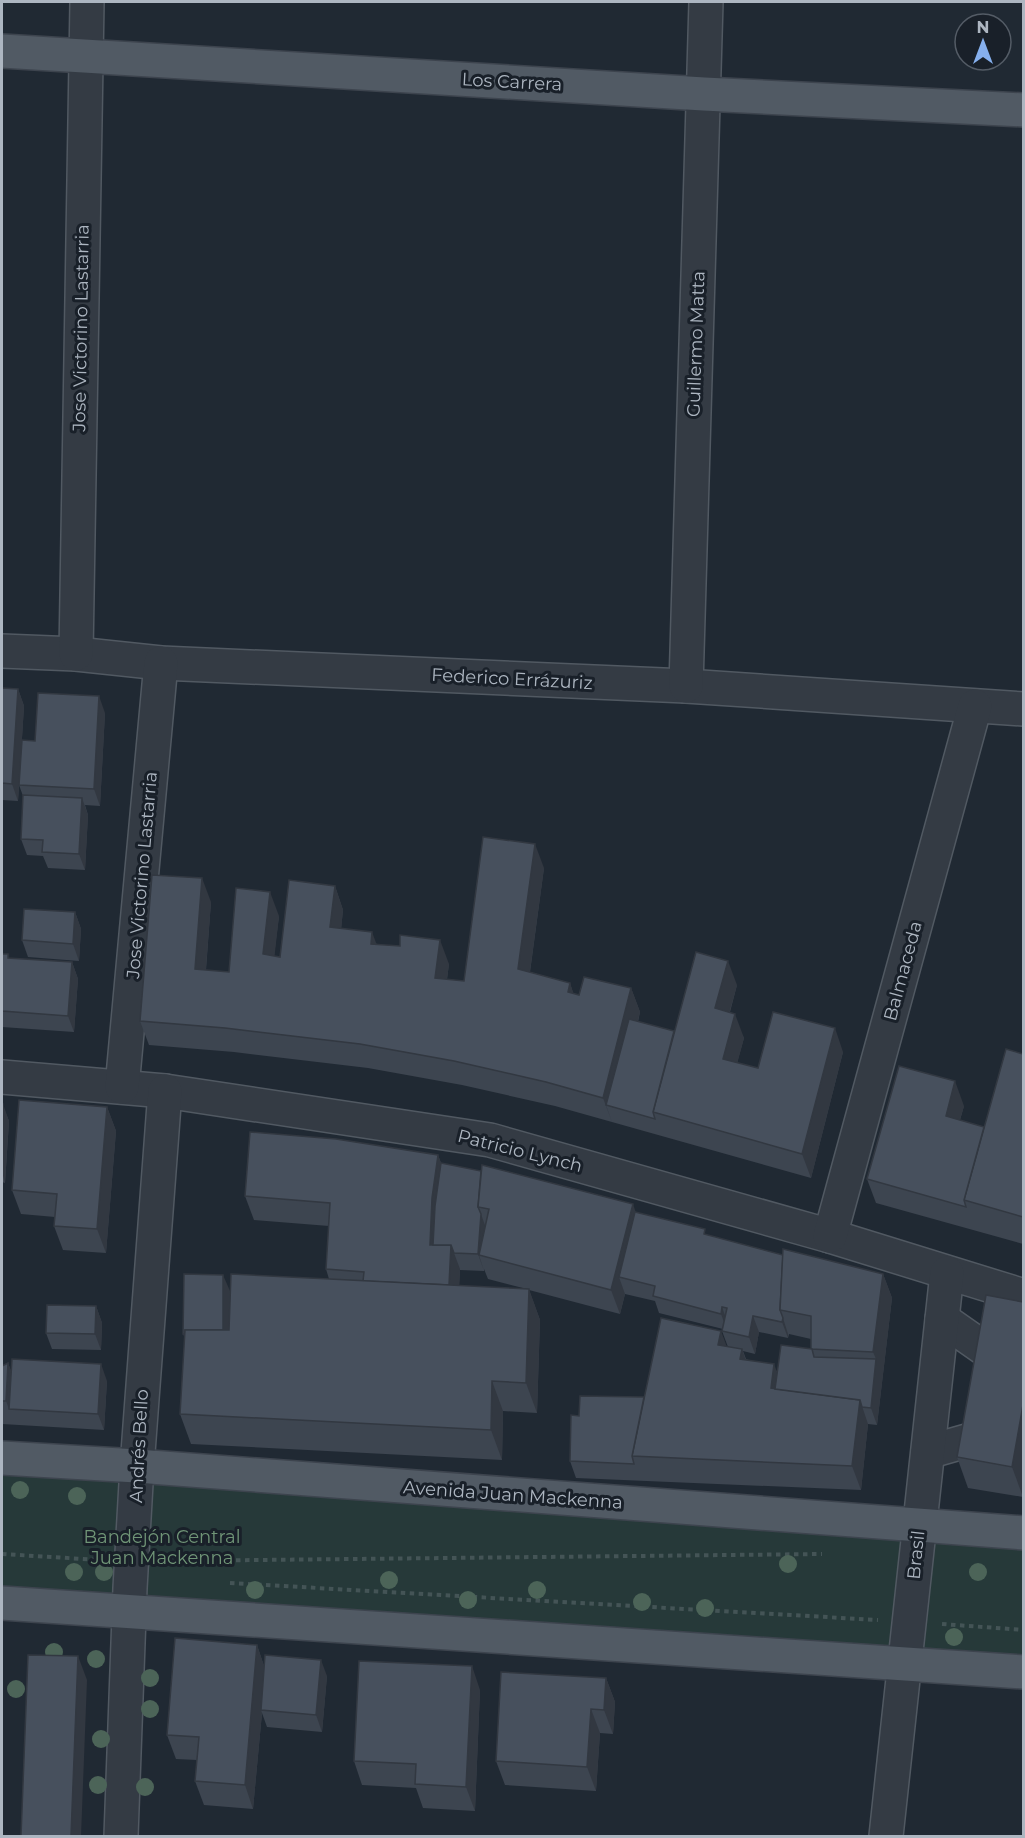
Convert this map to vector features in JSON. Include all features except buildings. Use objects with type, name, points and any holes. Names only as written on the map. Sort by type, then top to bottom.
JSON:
[{"type":"main road","name":"Los Carrera","points":[[2,51],[704,94],[1023,110]]},
{"type":"main road","name":"Avenida Juan Mackenna","points":[[2,1458],[137,1466],[1023,1533]]},
{"type":"main road","points":[[2,1603],[1023,1672]]},
{"type":"street","name":"Jose Victorino Lastarria","points":[[76,654],[87,2]]},
{"type":"street","name":"Guillermo Matta","points":[[686,686],[706,2]]},
{"type":"street","name":"Federico Errázuriz","points":[[2,651],[76,654],[161,663],[686,686],[1023,709]]},
{"type":"street","name":"Jose Victorino Lastarria","points":[[122,1087],[161,663]]},
{"type":"street","name":"Balmaceda","points":[[830,1236],[975,706]]},
{"type":"street","name":"Patricio Lynch","points":[[2,1077],[165,1091],[490,1140],[830,1236],[1023,1296]]},
{"type":"street","name":"Andrés Bello","points":[[121,1836],[137,1466],[165,1091]]},
{"type":"street","name":"Brasil","points":[[886,1836],[947,1273]]},
{"type":"street","points":[[942,1319],[992,1354]]},
{"type":"street","points":[[928,1452],[977,1438]]},
{"type":"path","points":[[2,1554],[132,1562],[833,1554]]},
{"type":"path","points":[[228,1583],[1023,1630]]},
{"type":"green space","name":"Bandejón Central Juan Mackenna","points":[[2,1473],[1023,1543],[1023,1663],[2,1597]]}]
